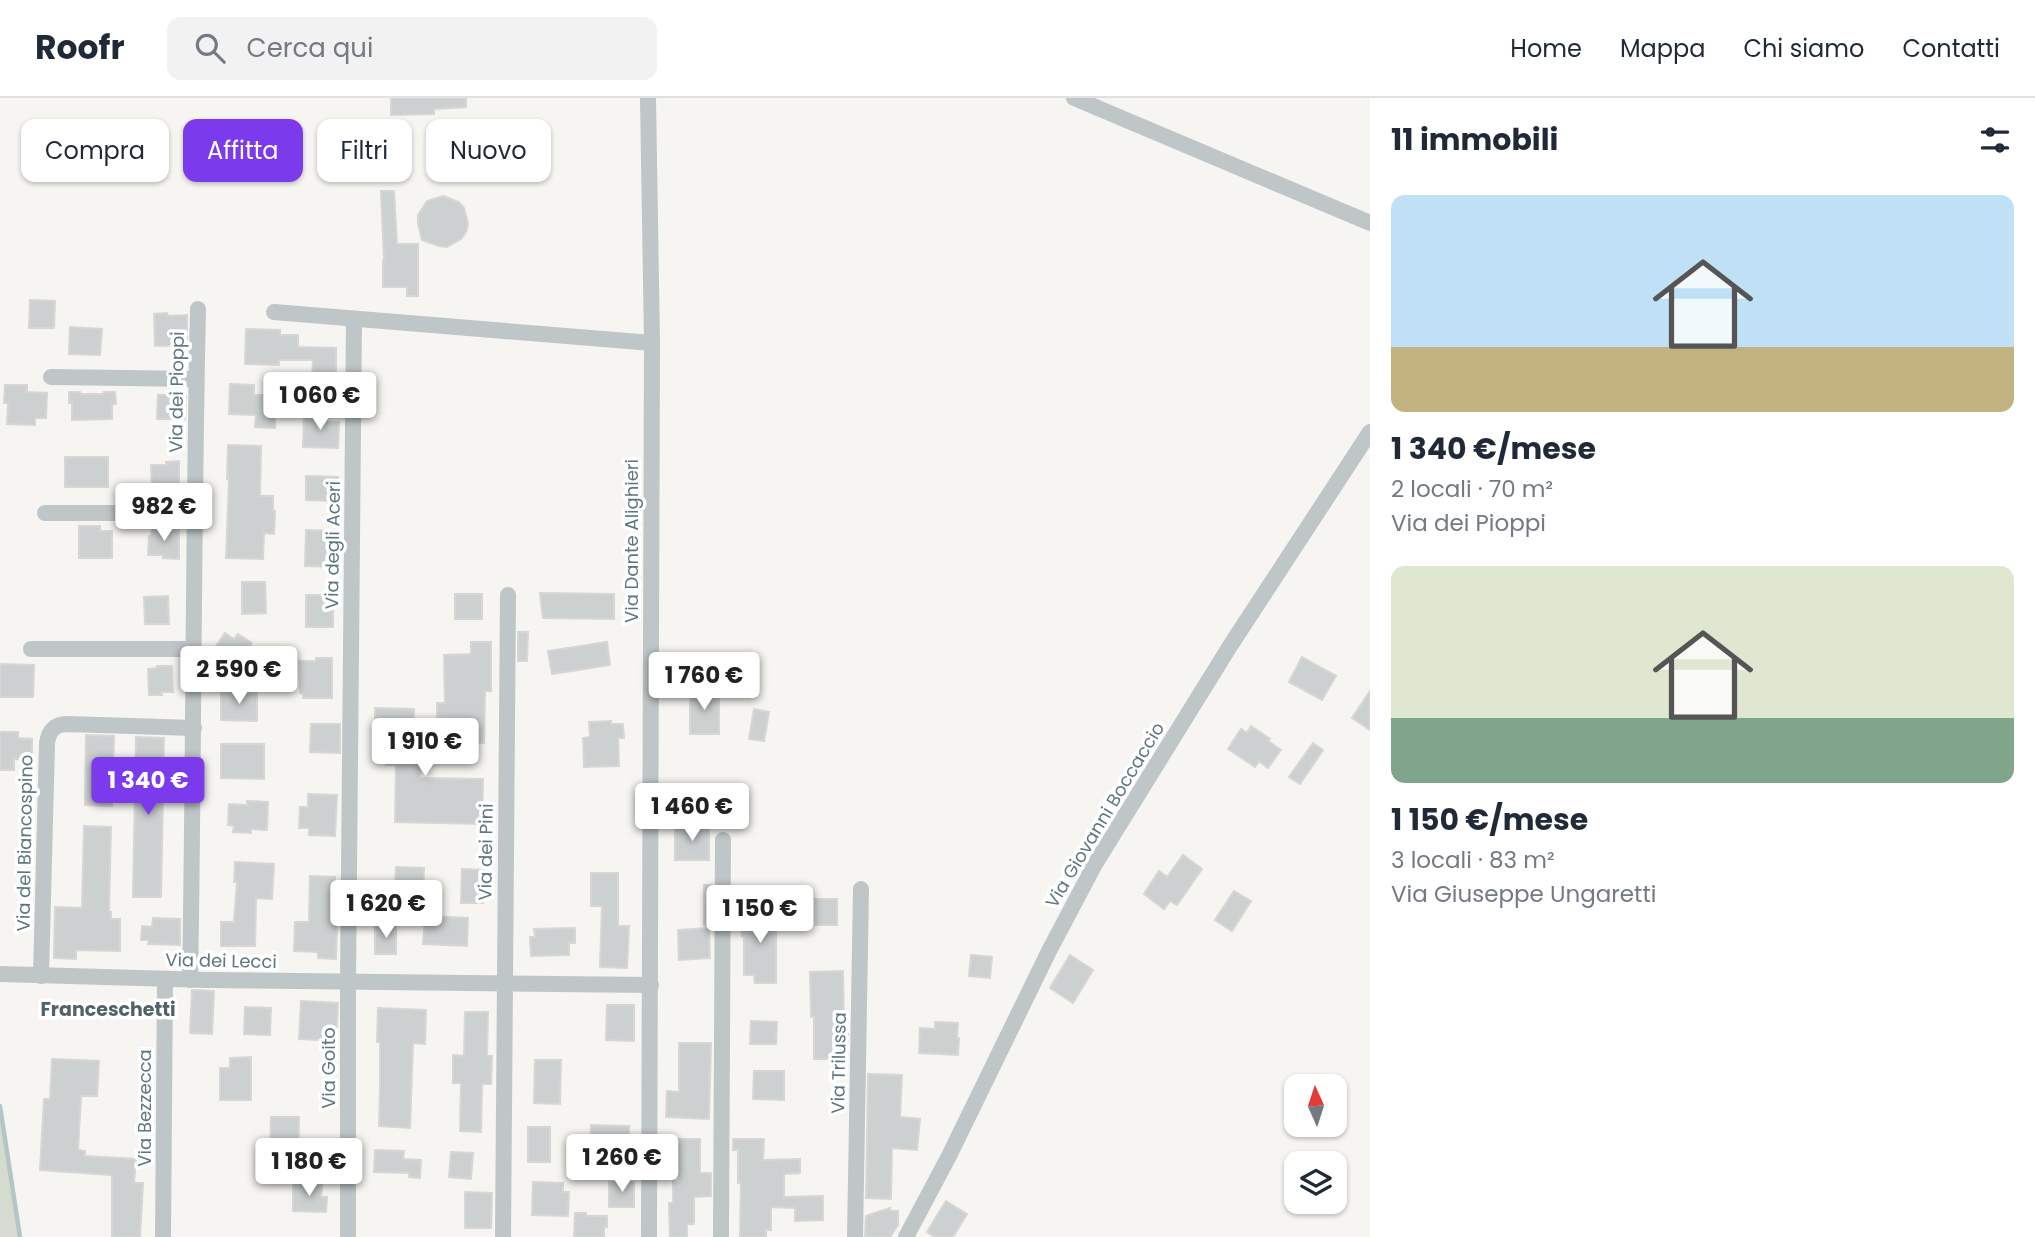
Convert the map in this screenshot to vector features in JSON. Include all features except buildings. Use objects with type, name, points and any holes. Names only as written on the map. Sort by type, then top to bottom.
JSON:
[{"type":"street","name":"Via Dante Alighieri","points":[[648,98],[652,343],[649,1237]]},
{"type":"street","points":[[1074,98],[1370,223]]},
{"type":"street","name":"Via dei Pioppi","points":[[190,980],[194,728],[193,513],[198,309]]},
{"type":"street","points":[[274,312],[652,343]]},
{"type":"street","name":"Via degli Aceri","points":[[348,982],[354,319]]},
{"type":"street","points":[[51,377],[196,379]]},
{"type":"street","name":"Via Giovanni Boccaccio","points":[[906,1237],[1095,864],[1230,646],[1370,432]]},
{"type":"street","points":[[45,513],[193,513]]},
{"type":"street","name":"Via dei Pini","points":[[503,1237],[508,595]]},
{"type":"street","points":[[31,649],[192,649]]},
{"type":"street","name":"Via del Biancospino","points":[[41,976],[47,743],[51,731],[56,726],[68,724],[194,728]]},
{"type":"street","points":[[721,1237],[723,840]]},
{"type":"street","name":"Via Trilussa","points":[[855,1237],[860,889]]},
{"type":"street","name":"Via dei Lecci","points":[[0,974],[190,980],[651,985]]},
{"type":"street","name":"Via Bezzecca","points":[[163,1237],[165,979]]},
{"type":"street","name":"Via Goito","points":[[348,982],[348,1237]]},
{"type":"shaded area","points":[[0,1111],[19,1234],[20,1237],[0,1237]]},
{"type":"waterway","points":[[0,1106],[20,1237]]},
{"type":"district","name":"Franceschetti","points":[[108,1009]]}]
